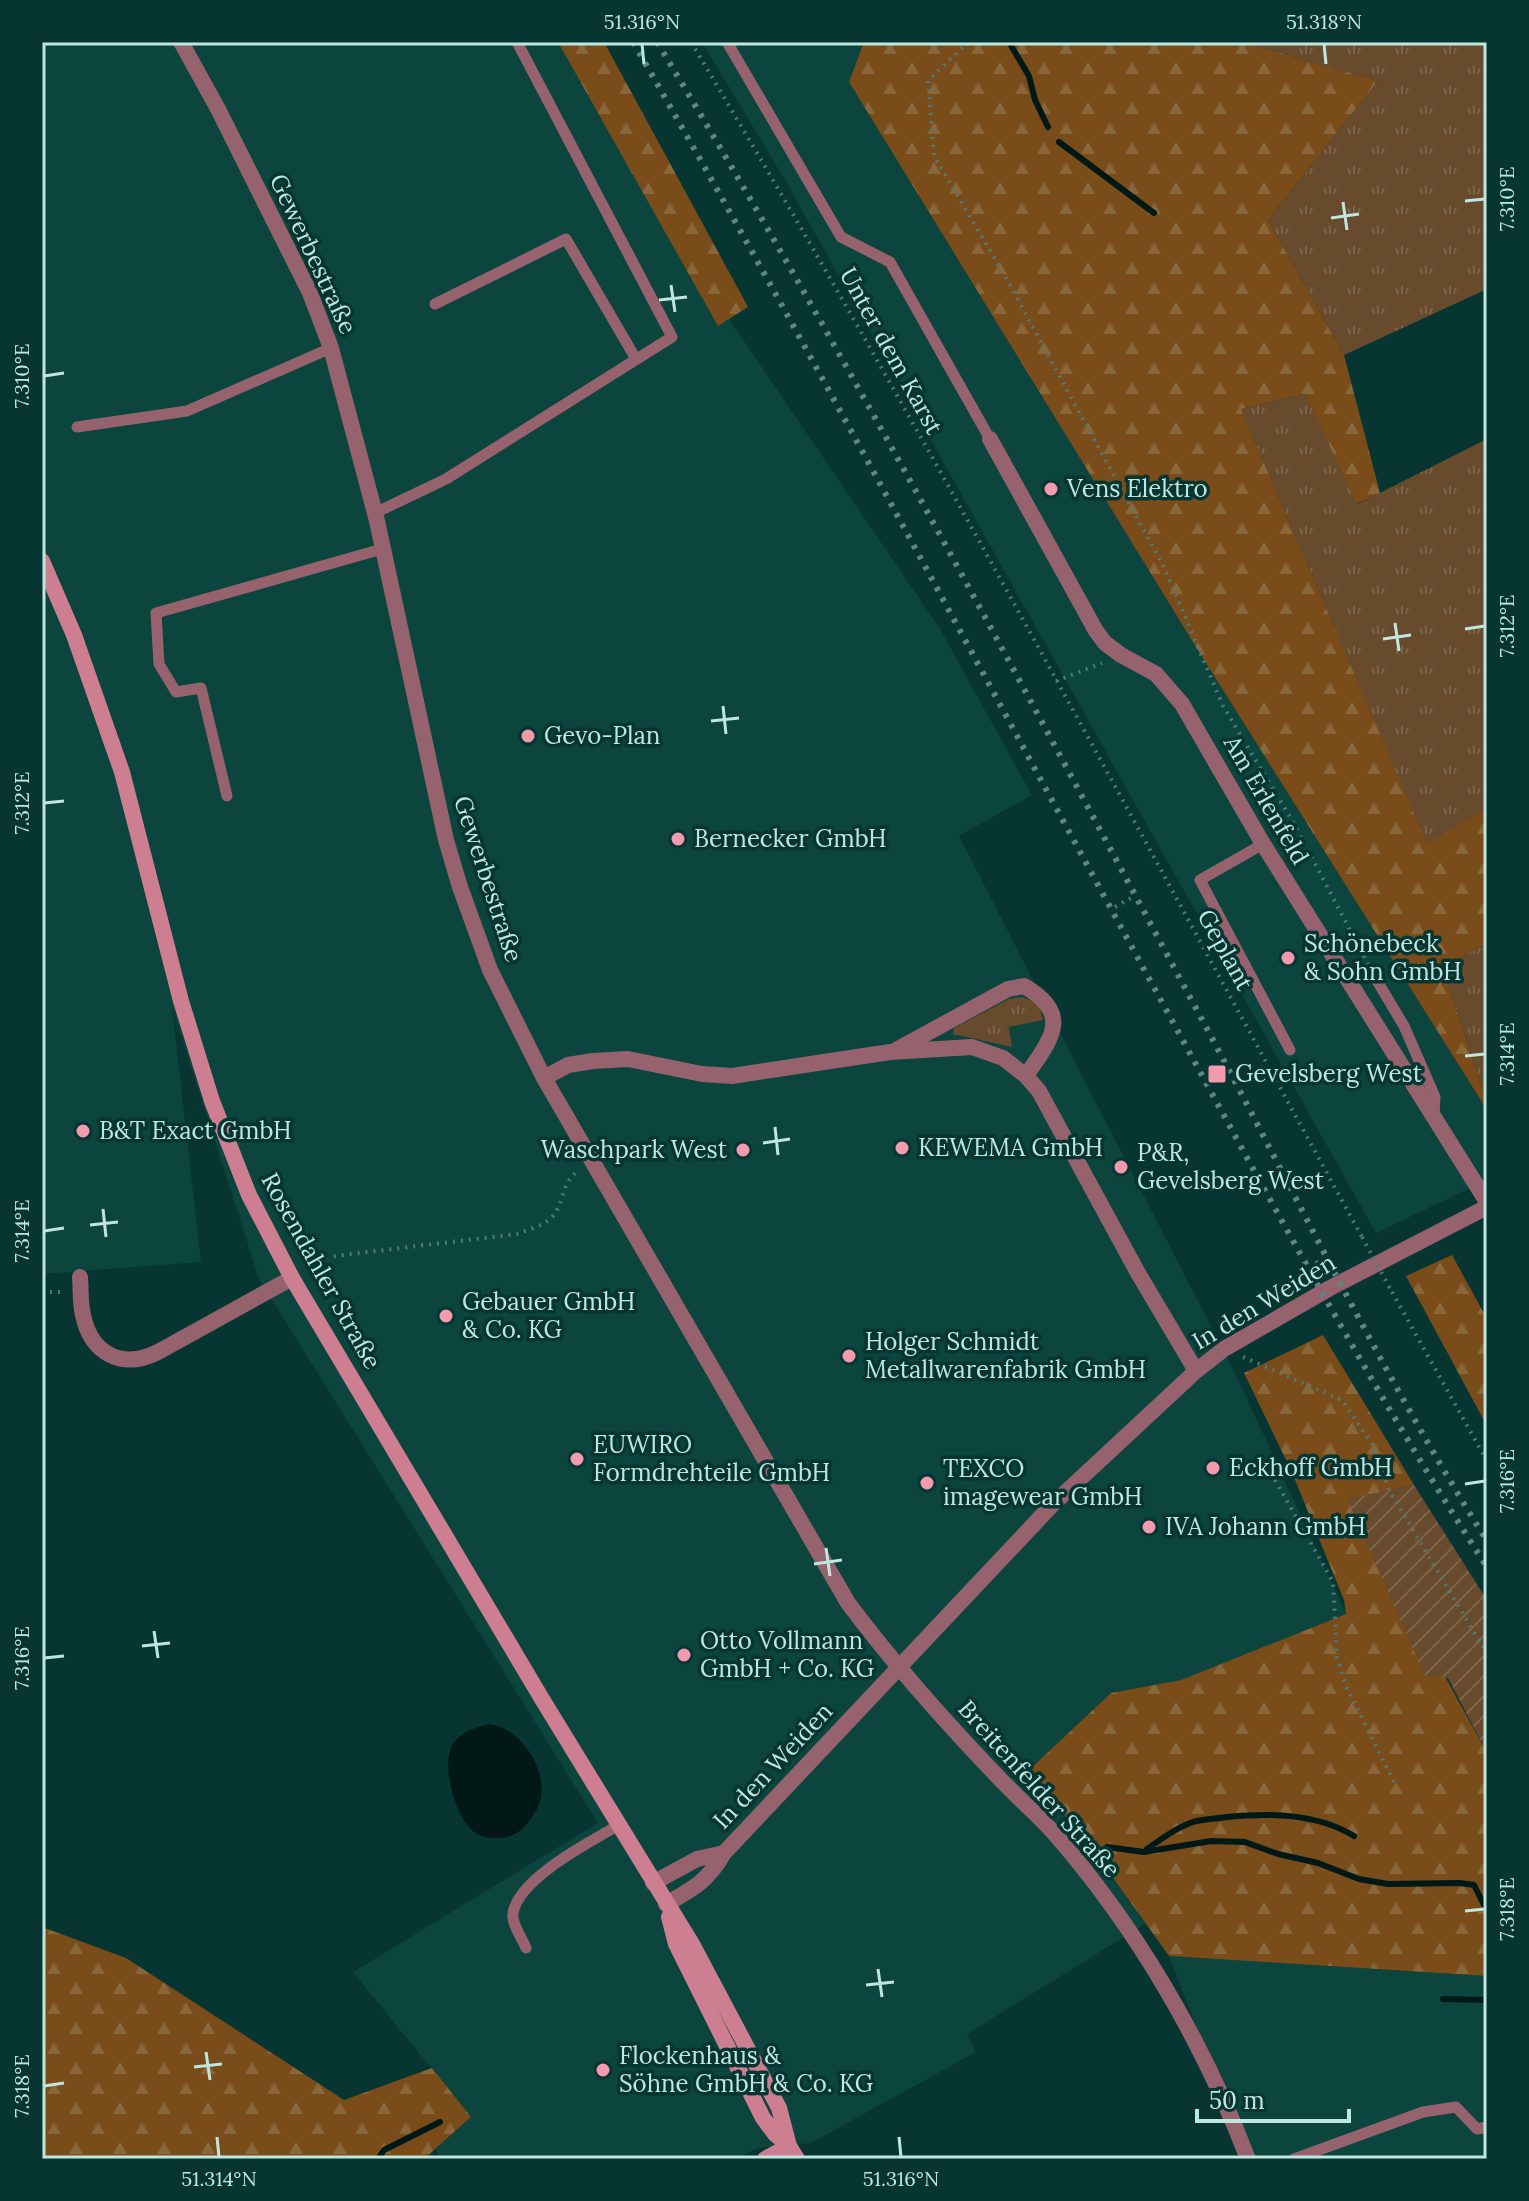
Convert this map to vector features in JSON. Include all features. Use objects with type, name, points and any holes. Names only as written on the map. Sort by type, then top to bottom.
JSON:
[{"type":"main road","name":"Rosendahler Straße","points":[[42,561],[74,635],[122,772],[181,1001],[212,1101],[249,1195],[288,1270],[666,1904],[676,1944],[756,2105],[775,2134],[793,2153]]},
{"type":"main road","points":[[765,2159],[793,2153]]},
{"type":"street","name":"Gewerbestraße","points":[[181,42],[310,293],[331,348],[375,513],[436,798],[460,887],[490,970],[544,1078],[848,1603],[897,1669]]},
{"type":"street","name":"Am Erlenfeld","points":[[990,439],[1096,631],[1105,643],[1121,655],[1156,674],[1182,704],[1263,844],[1487,1204]]},
{"type":"street","points":[[890,1052],[1008,989],[1024,986],[1042,997],[1054,1023],[1050,1040],[1026,1076]]},
{"type":"street","points":[[544,1078],[568,1065],[628,1059],[702,1074],[732,1076],[890,1052],[972,1047],[1003,1058],[1039,1091],[1138,1273],[1196,1371]]},
{"type":"street","name":"In den Weiden","points":[[666,1904],[699,1885],[713,1871],[724,1853],[1053,1504],[1196,1371],[1224,1349],[1389,1255],[1487,1204]]},
{"type":"street","points":[[80,1277],[83,1316],[92,1337],[100,1349],[115,1358],[134,1361],[158,1352],[288,1270]]},
{"type":"street","name":"Breitenfelder Straße","points":[[897,1669],[1053,1832],[1110,1903],[1172,1999],[1229,2109],[1248,2159]]},
{"type":"street","name":"In den Weiden","points":[[653,1883],[697,1859],[724,1853]]},
{"type":"lane","points":[[375,513],[446,479],[672,337],[517,42]]},
{"type":"lane","points":[[727,42],[841,237],[890,262],[990,439]]},
{"type":"lane","points":[[435,304],[566,239],[636,359]]},
{"type":"lane","points":[[77,427],[187,411],[331,348]]},
{"type":"lane","points":[[227,796],[201,688],[176,692],[159,664],[156,613],[382,549]]},
{"type":"lane","points":[[1263,844],[1200,880],[1290,1050]]},
{"type":"lane","points":[[1376,979],[1404,1026],[1435,1097],[1434,1116]]},
{"type":"lane","points":[[526,1948],[513,1912],[530,1886],[557,1862],[619,1825]]},
{"type":"lane","points":[[1294,2159],[1423,2112],[1456,2107],[1477,2129],[1487,2127]]},
{"type":"path","name":"Unter dem Karst","points":[[691,42],[785,200],[1056,681]]},
{"type":"path","points":[[968,42],[928,81],[934,156],[1000,267],[1164,567],[1223,706],[1293,822],[1376,979]]},
{"type":"path","points":[[1056,681],[1121,655]]},
{"type":"path","name":"Geplant","points":[[1056,681],[1487,1461]]},
{"type":"path","points":[[1115,907],[1131,898]]},
{"type":"path","points":[[288,1270],[356,1252],[517,1234],[552,1218],[568,1178],[591,1160]]},
{"type":"path","points":[[1224,1349],[1342,1400],[1372,1444],[1389,1490],[1487,1654]]},
{"type":"path","points":[[1271,1473],[1333,1582],[1337,1657],[1346,1686],[1395,1784]]},
{"type":"shaded area","points":[[42,42],[576,42],[731,322],[940,629],[1032,795],[959,836],[1238,1379],[1346,1614],[1181,1680],[1111,1693],[1027,1773],[1085,1839],[1145,1924],[967,2034],[976,2052],[811,2143],[757,2148],[737,2159],[441,2159],[436,2149],[471,2117],[353,1972],[598,1823],[259,1279],[172,1007],[201,1262],[42,1274],[42,1000],[46,999],[42,999]]},
{"type":"shaded area","points":[[702,42],[864,42],[849,82],[1196,647],[1487,1110],[1487,1180],[1376,1233],[785,180]]},
{"type":"shaded area","points":[[1169,1956],[1487,1976],[1487,2159],[1247,2159]]},
{"type":"green space","points":[[558,42],[604,42],[748,307],[718,326]]},
{"type":"green space","points":[[864,42],[1243,42],[1378,81],[1268,220],[1344,355],[1380,493],[1357,504],[1305,394],[1241,409],[1427,844],[1487,808],[1487,943],[1442,967],[1487,1102],[1487,1110],[1196,647],[849,82]]},
{"type":"green space","points":[[1243,42],[1487,42],[1487,289],[1344,355],[1268,220],[1378,81]]},
{"type":"green space","points":[[1305,394],[1358,504],[1487,439],[1487,808],[1427,845],[1241,409]]},
{"type":"green space","points":[[1487,943],[1487,1102],[1442,967]]},
{"type":"green space","points":[[1023,997],[1039,1005],[1043,1020],[1009,1027],[1012,1047],[953,1034],[954,1028],[1009,999]]},
{"type":"green space","points":[[1452,1255],[1487,1319],[1487,1426],[1406,1276]]},
{"type":"green space","points":[[1323,1335],[1414,1485],[1348,1500],[1487,1753],[1487,1976],[1169,1956],[1085,1839],[1027,1772],[1111,1693],[1181,1680],[1346,1614],[1344,1600],[1291,1470],[1244,1373]]},
{"type":"green space","points":[[1414,1485],[1487,1600],[1487,1753],[1448,1678],[1425,1676],[1347,1499]]},
{"type":"green space","points":[[42,1927],[126,1958],[344,2100],[432,2068],[471,2117],[424,2159],[42,2159]]},
{"type":"water","points":[[489,1724],[513,1734],[523,1744],[538,1769],[541,1783],[537,1809],[527,1824],[507,1837],[489,1838],[469,1827],[456,1804],[449,1775],[448,1761],[456,1740],[475,1728]]},
{"type":"waterway","points":[[1009,42],[1029,76],[1035,100],[1048,127]]},
{"type":"waterway","points":[[1059,142],[1154,213]]},
{"type":"waterway","points":[[1147,1849],[1190,1823],[1243,1816],[1292,1816],[1324,1823],[1354,1836]]},
{"type":"waterway","points":[[1107,1847],[1144,1852],[1211,1841],[1245,1842],[1278,1854],[1318,1863],[1359,1879],[1388,1884],[1474,1885],[1487,1911]]},
{"type":"waterway","points":[[1443,1999],[1487,2000]]},
{"type":"waterway","points":[[378,2159],[384,2150],[440,2122]]},
{"type":"railway","points":[[633,42],[835,401],[1320,1288],[1401,1429],[1487,1567]]},
{"type":"railway","points":[[657,42],[800,285],[938,531],[1377,1351],[1487,1541]]},
{"type":"place","name":"Vens Elektro","points":[[1051,489]]},
{"type":"place","name":"Gevo-Plan","points":[[528,736]]},
{"type":"place","name":"Bernecker GmbH","points":[[678,839]]},
{"type":"place","name":"Schönebeck & Sohn GmbH","points":[[1288,958]]},
{"type":"place","name":"Gevelsberg West","points":[[1217,1074]]},
{"type":"place","name":"B&T Exact GmbH","points":[[83,1131]]},
{"type":"place","name":"KEWEMA GmbH","points":[[902,1148]]},
{"type":"place","name":"Waschpark West","points":[[743,1150]]},
{"type":"place","name":"P&R, Gevelsberg West","points":[[1121,1167]]},
{"type":"place","name":"Gebauer GmbH & Co. KG","points":[[446,1316]]},
{"type":"place","name":"Holger Schmidt Metallwarenfabrik GmbH","points":[[849,1356]]},
{"type":"place","name":"EUWIRO Formdrehteile GmbH","points":[[577,1459]]},
{"type":"place","name":"Eckhoff GmbH","points":[[1213,1468]]},
{"type":"place","name":"TEXCO imagewear GmbH","points":[[927,1483]]},
{"type":"place","name":"IVA Johann GmbH","points":[[1149,1527]]},
{"type":"place","name":"Otto Vollmann GmbH + Co. KG","points":[[684,1655]]},
{"type":"place","name":"Flockenhaus & Söhne GmbH & Co. KG","points":[[603,2070]]}]
